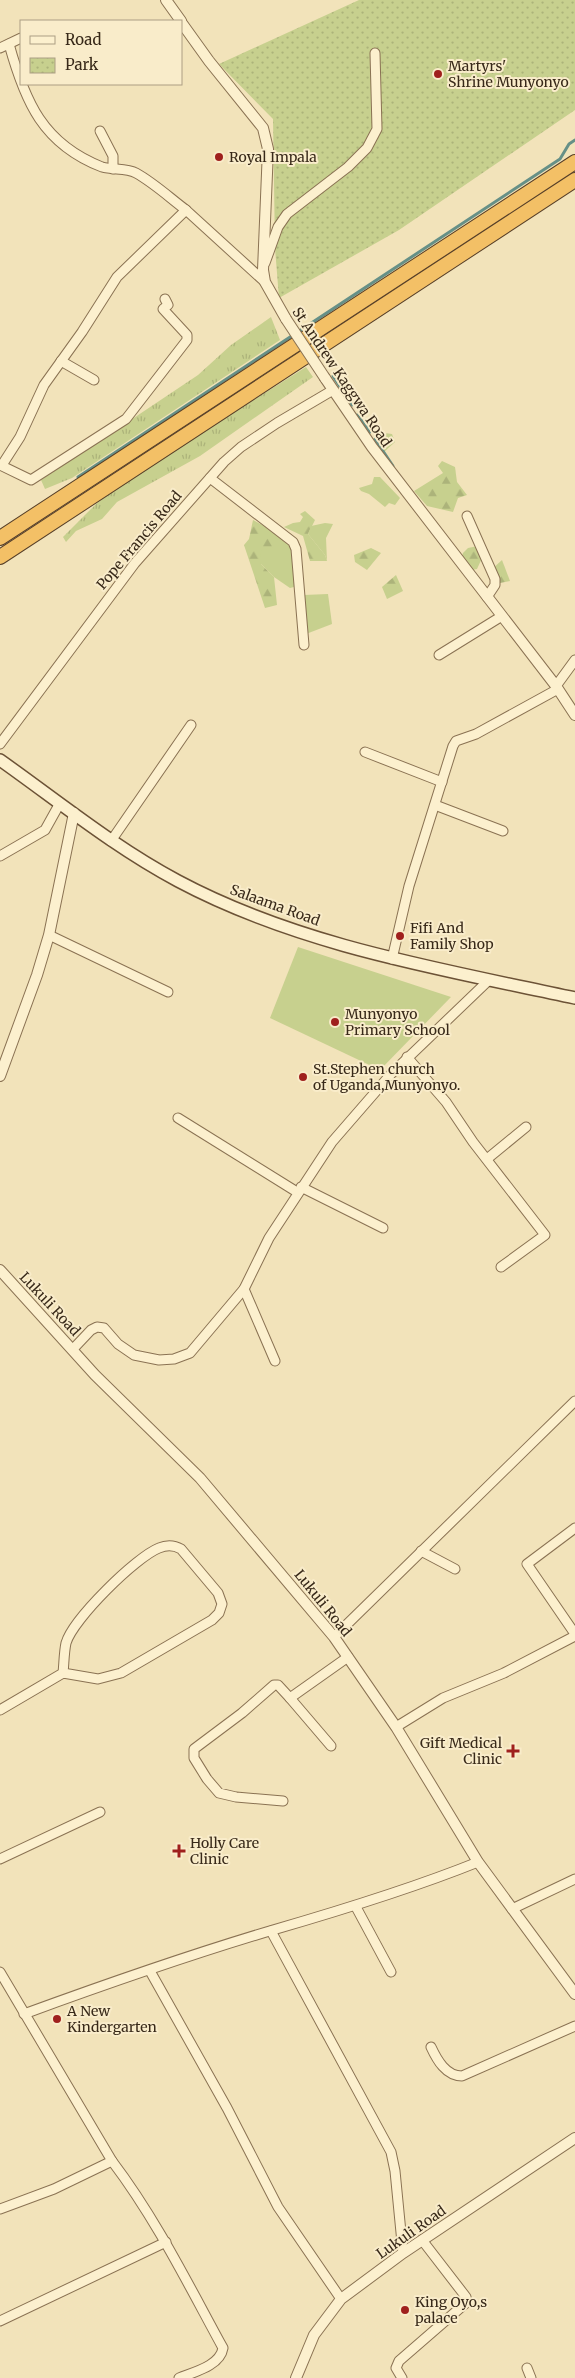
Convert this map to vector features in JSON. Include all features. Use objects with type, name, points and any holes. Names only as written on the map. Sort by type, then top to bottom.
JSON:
[{"type":"highway","points":[[0,538],[575,162]]},
{"type":"highway","points":[[0,557],[575,180]]},
{"type":"main road","name":"Salaama Road","points":[[0,760],[111,841],[179,882],[224,902],[305,933],[392,958],[575,998]]},
{"type":"street","name":"St Andrew Kaggwa Road","points":[[166,0],[180,20]]},
{"type":"street","name":"St Andrew Kaggwa Road","points":[[182,23],[209,61],[264,128],[268,148],[263,270],[265,282],[286,319],[372,447],[557,688],[575,715]]},
{"type":"street","points":[[20,38],[4,46],[20,84]]},
{"type":"street","points":[[263,270],[278,227],[287,214],[348,166],[367,148],[377,129],[375,54]]},
{"type":"street","points":[[21,85],[44,126],[56,140],[102,166],[134,172],[186,210],[265,282]]},
{"type":"street","points":[[100,131],[113,156],[113,169]]},
{"type":"street","points":[[165,299],[168,305],[163,309],[187,335],[187,340],[126,419],[31,480],[1,465],[20,437],[44,385],[117,277],[186,210]]},
{"type":"street","points":[[61,361],[94,380]]},
{"type":"street","name":"Pope Francis Road","points":[[0,744],[135,563],[224,462],[241,447],[333,390]]},
{"type":"street","points":[[210,478],[293,542],[296,550],[304,645]]},
{"type":"street","points":[[466,516],[495,579],[495,585],[487,598]]},
{"type":"street","points":[[440,655],[502,616]]},
{"type":"street","points":[[392,958],[409,886],[456,741],[476,734],[557,688],[575,660]]},
{"type":"street","points":[[111,841],[190,724]]},
{"type":"street","points":[[365,752],[442,782]]},
{"type":"street","points":[[0,856],[44,830],[60,802]]},
{"type":"street","points":[[435,805],[503,831]]},
{"type":"street","points":[[0,1076],[37,975],[48,935],[74,813]]},
{"type":"street","points":[[48,935],[168,992]]},
{"type":"street","points":[[73,1349],[91,1330],[97,1327],[104,1328],[118,1344],[134,1355],[159,1360],[174,1359],[190,1354],[244,1289],[269,1238],[299,1189],[332,1142],[407,1057],[489,980]]},
{"type":"street","points":[[407,1057],[446,1102],[486,1159],[545,1235],[501,1267]]},
{"type":"street","points":[[178,1118],[299,1189],[383,1228]]},
{"type":"street","points":[[486,1159],[526,1127]]},
{"type":"street","name":"Lukuli Road","points":[[0,1270],[95,1375],[200,1478],[334,1637],[396,1727],[478,1862],[575,1994]]},
{"type":"street","points":[[244,1289],[275,1360]]},
{"type":"street","points":[[334,1637],[575,1401]]},
{"type":"street","points":[[396,1727],[442,1698],[504,1673],[575,1635],[527,1564],[575,1528]]},
{"type":"street","points":[[0,1710],[63,1673],[98,1679],[121,1673],[212,1620],[219,1613],[222,1604],[218,1593],[181,1549],[174,1546],[160,1547],[144,1555],[110,1587],[78,1622],[66,1642],[63,1673]]},
{"type":"street","points":[[421,1551],[455,1569]]},
{"type":"street","points":[[290,1698],[348,1657]]},
{"type":"street","points":[[284,1801],[236,1797],[219,1793],[207,1778],[193,1752],[194,1749],[242,1713],[274,1685],[278,1685],[331,1746]]},
{"type":"street","points":[[0,1859],[100,1812]]},
{"type":"street","points":[[24,2014],[81,1992],[271,1931],[356,1907],[478,1862]]},
{"type":"street","points":[[512,1909],[575,1879]]},
{"type":"street","points":[[356,1907],[391,1972]]},
{"type":"street","points":[[271,1931],[391,2152],[395,2171],[403,2253]]},
{"type":"street","points":[[150,1971],[227,2108],[278,2207],[341,2299]]},
{"type":"street","points":[[0,1972],[67,2082],[88,2122],[112,2161],[139,2197],[166,2242],[223,2348],[222,2354],[212,2364],[179,2378]]},
{"type":"street","points":[[431,2047],[444,2068],[451,2074],[462,2076],[575,2026]]},
{"type":"street","name":"Lukuli Road","points":[[296,2378],[314,2335],[341,2299],[403,2253],[575,2138]]},
{"type":"street","points":[[0,2209],[54,2189],[112,2161]]},
{"type":"street","points":[[402,2378],[396,2368],[398,2361],[467,2302],[466,2297],[422,2240]]},
{"type":"street","points":[[0,2321],[166,2242]]},
{"type":"street","points":[[527,2368],[531,2378]]},
{"type":"green space","points":[[359,0],[575,0],[575,110],[399,230],[279,298],[275,248],[273,119],[219,64]]},
{"type":"green space","points":[[271,317],[280,340],[72,478],[45,489],[41,480],[198,375],[231,345]]},
{"type":"green space","points":[[306,367],[313,377],[200,456],[117,502],[102,519],[76,531],[66,542],[63,537],[97,503],[133,476]]},
{"type":"green space","points":[[381,433],[392,434],[395,442],[384,452],[377,438]]},
{"type":"green space","points":[[442,461],[455,467],[457,482],[467,495],[458,498],[453,512],[427,506],[414,491],[443,473],[438,466]]},
{"type":"green space","points":[[374,477],[380,477],[400,498],[395,505],[389,503],[385,507],[369,494],[361,491],[359,488],[372,484]]},
{"type":"green space","points":[[305,511],[315,520],[308,534],[325,555],[327,561],[310,561],[303,536],[284,527],[300,522],[303,517],[300,514]]},
{"type":"green space","points":[[253,520],[278,532],[293,542],[261,564],[274,577],[277,605],[265,608],[244,545],[249,539]]},
{"type":"green space","points":[[325,523],[333,524],[326,538],[327,561],[325,555],[308,534],[311,526]]},
{"type":"green space","points":[[293,542],[298,586],[290,588],[274,577],[261,564],[260,551]]},
{"type":"green space","points":[[478,546],[483,556],[477,569],[467,571],[460,563],[463,553],[468,548]]},
{"type":"green space","points":[[371,548],[381,553],[367,570],[355,562],[354,555]]},
{"type":"green space","points":[[502,560],[510,581],[500,583],[491,570]]},
{"type":"green space","points":[[396,575],[403,591],[387,599],[382,587]]},
{"type":"green space","points":[[328,594],[332,624],[306,634],[304,595]]},
{"type":"green space","points":[[298,947],[451,997],[380,1070],[270,1018]]},
{"type":"waterway","points":[[78,477],[560,159],[569,144],[575,140]]},
{"type":"waterway","points":[[333,376],[352,405]]},
{"type":"waterway","points":[[357,415],[370,432]]},
{"type":"waterway","points":[[375,439],[393,466]]},
{"type":"place","name":"Martyrs' Shrine Munyonyo","points":[[438,74]]},
{"type":"place","name":"Royal Impala","points":[[219,157]]},
{"type":"place","name":"Fifi And Family Shop","points":[[400,936]]},
{"type":"place","name":"Munyonyo Primary School","points":[[335,1022]]},
{"type":"place","name":"St.Stephen church of Uganda,Munyonyo.","points":[[303,1077]]},
{"type":"place","name":"Gift Medical Clinic","points":[[513,1751]]},
{"type":"place","name":"Holly Care Clinic","points":[[179,1851]]},
{"type":"place","name":"A New Kindergarten","points":[[57,2019]]},
{"type":"place","name":"King Oyo,s palace","points":[[405,2310]]}]
